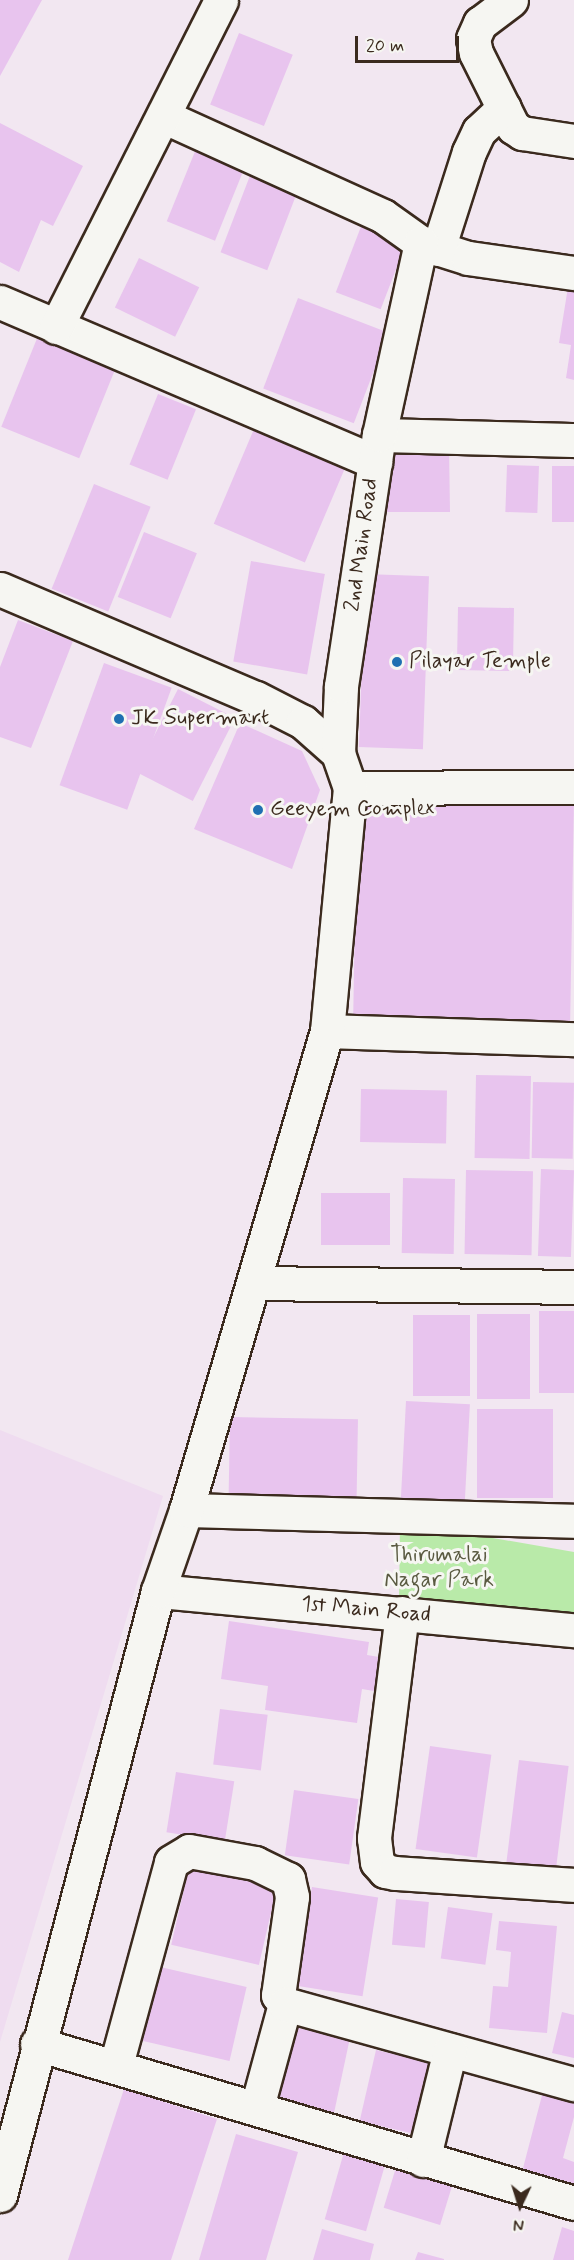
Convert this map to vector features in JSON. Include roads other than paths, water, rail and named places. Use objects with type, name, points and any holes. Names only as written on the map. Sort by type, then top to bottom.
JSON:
[{"type":"street","points":[[56,327],[165,117],[222,0]]},
{"type":"street","points":[[511,0],[480,23],[473,39],[513,127],[522,133],[574,141]]},
{"type":"street","points":[[504,108],[479,130],[430,246],[377,448],[574,440]]},
{"type":"street","points":[[165,117],[383,216],[430,246],[468,258],[574,273]]},
{"type":"street","name":"2nd Main Road","points":[[0,302],[56,327],[377,448],[341,686],[338,753],[350,788],[327,1031],[186,1510],[158,1591],[37,2044],[0,2195]]},
{"type":"street","points":[[0,589],[256,698],[303,722],[338,753]]},
{"type":"street","points":[[350,788],[574,787]]},
{"type":"street","points":[[327,1031],[574,1039]]},
{"type":"street","points":[[254,1283],[574,1287]]},
{"type":"street","points":[[186,1510],[574,1521]]},
{"type":"street","name":"1st Main Road","points":[[158,1591],[574,1630]]},
{"type":"street","points":[[402,1613],[374,1838],[377,1862],[385,1871],[395,1873],[574,1885]]},
{"type":"street","points":[[116,2065],[171,1862],[189,1851],[255,1863],[288,1879],[292,1897],[278,1995],[285,2004],[574,2084]]},
{"type":"street","points":[[257,2107],[285,2004]]},
{"type":"street","points":[[37,2044],[116,2065],[423,2160],[574,2203]]},
{"type":"street","points":[[423,2160],[450,2050]]},
{"type":"place","name":"Pilayar Temple","points":[[397,662]]},
{"type":"place","name":"JK Supermart","points":[[119,719]]},
{"type":"place","name":"Geeyem Complex","points":[[258,810]]},
{"type":"park label","name":"Thirumalai Nagar Park","points":[[439,1568]]}]
